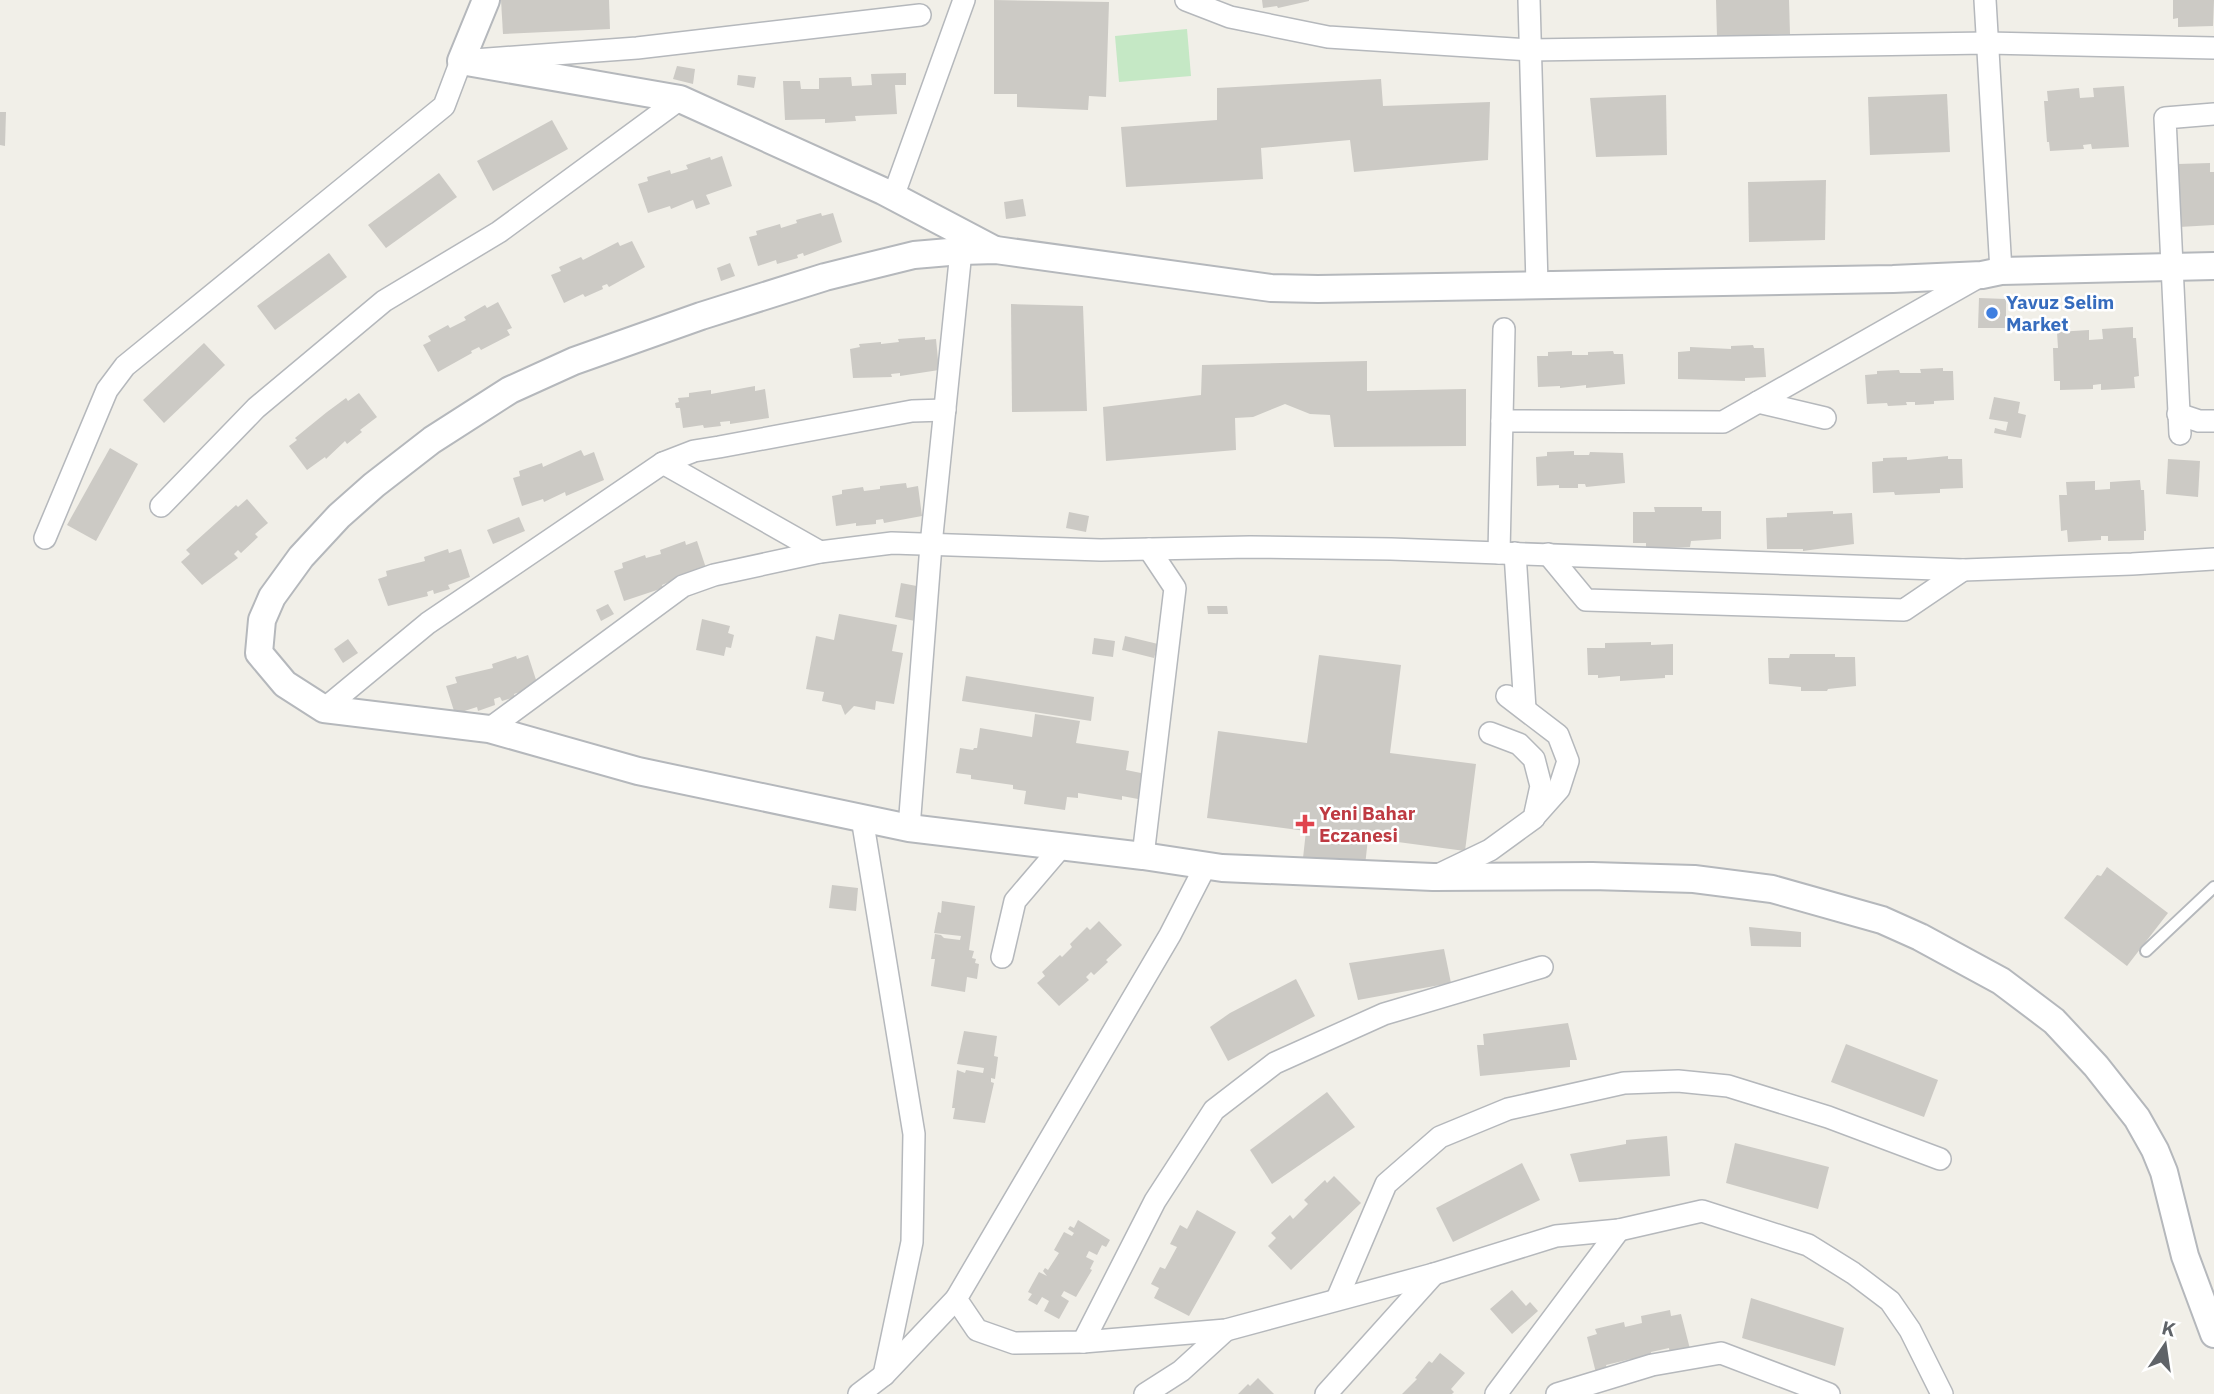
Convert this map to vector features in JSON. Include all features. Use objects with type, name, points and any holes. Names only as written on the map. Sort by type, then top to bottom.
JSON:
[{"type":"street","points":[[45,538],[107,390],[125,366],[444,106],[486,0]]},
{"type":"street","points":[[893,197],[964,0]]},
{"type":"street","points":[[1186,0],[1230,17],[1328,37],[1530,50],[1987,43],[2214,48]]},
{"type":"street","points":[[1529,0],[1537,284]]},
{"type":"street","points":[[1985,0],[1992,273]]},
{"type":"street","points":[[461,61],[637,48],[920,15]]},
{"type":"street","points":[[461,61],[680,99],[893,197],[996,250]]},
{"type":"street","points":[[161,506],[256,408],[384,301],[499,232],[680,99]]},
{"type":"street","points":[[2214,114],[2165,118],[2179,424],[2214,421]]},
{"type":"street","points":[[2214,266],[1893,279],[1271,288],[996,250],[914,255],[825,277],[701,316],[587,356],[510,390],[432,440],[339,516],[301,557],[272,597],[262,620],[259,653],[285,684],[324,709],[489,729],[638,771],[909,828],[1206,865],[1433,877],[1592,876],[1694,879],[1772,889],[1882,920],[1920,937],[2001,981],[2054,1021],[2096,1066],[2137,1118],[2155,1150],[2164,1172],[2185,1256],[2214,1334]]},
{"type":"street","points":[[909,828],[932,545],[961,251]]},
{"type":"street","points":[[1502,421],[1723,422],[1992,273]]},
{"type":"street","points":[[1504,330],[1502,421],[1507,553],[1525,709]]},
{"type":"street","points":[[1758,402],[1825,418]]},
{"type":"street","points":[[324,709],[428,623],[663,463],[694,452],[732,444],[912,411],[945,410]]},
{"type":"street","points":[[663,463],[820,552]]},
{"type":"street","points":[[489,729],[683,586],[714,575],[820,552],[892,543],[1101,550],[1314,548],[1963,570],[2214,559]]},
{"type":"street","points":[[1143,856],[1175,588],[1150,549]]},
{"type":"street","points":[[1548,554],[1586,600],[1904,610],[1963,570]]},
{"type":"street","points":[[1433,877],[1490,850],[1534,818],[1559,789],[1568,761],[1558,735],[1507,696]]},
{"type":"street","points":[[1490,733],[1519,744],[1534,759],[1541,786],[1534,818]]},
{"type":"street","points":[[862,818],[914,1134],[912,1242],[884,1375]]},
{"type":"street","points":[[1002,957],[1015,901],[1062,846]]},
{"type":"street","points":[[859,1394],[884,1375],[956,1299],[1170,935],[1206,865]]},
{"type":"street","points":[[1083,1342],[1155,1201],[1214,1110],[1275,1063],[1384,1014],[1542,967]]},
{"type":"street","points":[[1337,1298],[1386,1184],[1440,1137],[1521,1106],[1625,1083],[1678,1081],[1728,1086],[1828,1117],[1940,1159]]},
{"type":"street","points":[[956,1299],[976,1330],[1014,1343],[1083,1342],[1226,1330],[1434,1273],[1556,1236],[1619,1230],[1702,1212],[1808,1245],[1853,1273],[1890,1301],[1910,1330],[1941,1394]]},
{"type":"street","points":[[1496,1394],[1619,1230]]},
{"type":"street","points":[[1326,1394],[1434,1273]]},
{"type":"street","points":[[1145,1394],[1181,1371],[1226,1330]]},
{"type":"street","points":[[1557,1394],[1652,1365],[1721,1353],[1829,1394]]},
{"type":"lane","points":[[2146,951],[2214,887]]},
{"type":"green space","points":[[1187,29],[1191,76],[1119,82],[1115,36]]},
{"type":"building","points":[[501,0],[609,0],[610,29],[503,34]]},
{"type":"building","points":[[994,0],[1109,2],[1106,97],[1089,96],[1088,110],[1017,107],[1017,94],[994,94]]},
{"type":"building","points":[[1262,0],[1309,1],[1278,8],[1263,8]]},
{"type":"building","points":[[1716,0],[1789,0],[1790,34],[1717,37]]},
{"type":"building","points":[[2173,0],[2214,0],[2213,26],[2178,27],[2178,18],[2173,19]]},
{"type":"building","points":[[677,66],[695,69],[693,84],[673,79]]},
{"type":"building","points":[[906,73],[906,85],[895,85],[897,114],[855,116],[856,121],[825,123],[825,119],[785,120],[783,81],[800,81],[801,89],[819,89],[819,78],[851,77],[852,86],[872,85],[871,74]]},
{"type":"building","points":[[738,75],[756,77],[754,88],[737,85]]},
{"type":"building","points":[[1381,79],[1383,106],[1490,102],[1488,160],[1354,172],[1350,140],[1261,148],[1263,179],[1126,187],[1121,127],[1217,120],[1217,88]]},
{"type":"building","points":[[2124,86],[2129,147],[2092,149],[2091,144],[2083,145],[2084,149],[2050,151],[2044,101],[2048,101],[2047,91],[2079,88],[2080,98],[2094,97],[2093,88]]},
{"type":"building","points":[[1947,94],[1950,152],[1870,155],[1868,97]]},
{"type":"building","points":[[1666,95],[1667,155],[1596,157],[1590,98]]},
{"type":"building","points":[[0,112],[6,112],[5,146],[0,145]]},
{"type":"building","points":[[552,120],[568,149],[493,191],[477,161]]},
{"type":"building","points":[[722,156],[732,186],[706,195],[710,204],[696,209],[693,200],[671,209],[670,206],[648,213],[638,184],[648,181],[647,177],[670,170],[671,174],[688,169],[686,165]]},
{"type":"building","points":[[2210,163],[2210,172],[2214,172],[2214,225],[2179,227],[2174,175],[2178,174],[2178,164]]},
{"type":"building","points":[[439,173],[457,197],[386,248],[368,225]]},
{"type":"building","points":[[1826,180],[1825,240],[1749,242],[1748,182]]},
{"type":"building","points":[[1023,199],[1026,216],[1006,219],[1004,202]]},
{"type":"building","points":[[821,213],[822,216],[833,213],[842,242],[804,256],[803,253],[797,255],[798,258],[777,264],[776,260],[758,266],[749,237],[757,235],[756,231],[780,224],[781,228],[797,223],[796,220]]},
{"type":"building","points":[[632,241],[645,267],[609,287],[607,284],[602,286],[603,289],[585,297],[583,294],[564,303],[551,275],[561,271],[559,267],[581,257],[583,260],[618,242],[620,246]]},
{"type":"building","points":[[329,253],[347,277],[275,330],[257,306]]},
{"type":"building","points":[[730,263],[735,276],[721,281],[717,268]]},
{"type":"building","name":"Yavuz Selim Market","points":[[1979,298],[2006,299],[2006,328],[1978,328]]},
{"type":"building","points":[[498,302],[512,328],[507,330],[510,335],[481,350],[479,347],[471,351],[472,353],[438,372],[423,345],[431,341],[428,336],[448,325],[450,328],[466,320],[464,317],[485,305],[487,308]]},
{"type":"building","points":[[1011,304],[1083,306],[1087,411],[1012,412]]},
{"type":"building","points":[[2133,327],[2139,376],[2134,377],[2135,388],[2101,390],[2101,384],[2093,385],[2093,389],[2060,390],[2060,381],[2054,381],[2053,348],[2058,348],[2057,332],[2089,330],[2089,340],[2103,339],[2102,329]]},
{"type":"building","points":[[925,337],[925,340],[936,339],[939,370],[900,376],[900,373],[891,374],[892,377],[853,378],[850,349],[860,347],[859,344],[881,344],[899,342],[898,339]]},
{"type":"building","points":[[204,343],[225,365],[164,423],[143,400]]},
{"type":"building","points":[[1753,345],[1754,348],[1764,348],[1766,377],[1745,378],[1745,381],[1678,379],[1678,352],[1690,351],[1690,347],[1731,349],[1731,346]]},
{"type":"building","points":[[1572,351],[1572,355],[1613,351],[1614,354],[1623,354],[1625,384],[1586,388],[1586,385],[1538,387],[1537,356],[1548,356],[1548,352]]},
{"type":"building","points":[[1367,361],[1367,391],[1466,389],[1466,446],[1334,447],[1330,415],[1310,414],[1285,404],[1253,417],[1235,418],[1236,450],[1106,461],[1103,407],[1201,395],[1202,365]]},
{"type":"building","points":[[1943,368],[1943,371],[1953,371],[1954,400],[1915,405],[1915,402],[1888,406],[1887,403],[1867,404],[1865,375],[1877,374],[1877,371],[1899,370],[1900,373],[1921,373],[1920,369]]},
{"type":"building","points":[[755,386],[755,391],[765,389],[769,418],[730,424],[730,421],[720,422],[721,426],[704,428],[703,425],[683,428],[680,408],[676,408],[675,403],[679,402],[678,398],[689,397],[689,393],[711,390],[711,394]]},
{"type":"building","points":[[359,393],[377,417],[347,444],[345,441],[326,459],[325,457],[307,470],[289,446],[327,412],[346,398],[348,401]]},
{"type":"building","points":[[1994,397],[2020,402],[2018,413],[2026,415],[2021,438],[1994,433],[1995,428],[2006,431],[2008,422],[1989,419]]},
{"type":"building","points":[[110,448],[138,464],[96,541],[67,525]]},
{"type":"building","points":[[581,450],[584,456],[594,452],[604,480],[566,496],[565,492],[544,502],[543,499],[522,506],[513,478],[520,476],[519,471],[542,463],[543,467]]},
{"type":"building","points":[[1574,451],[1574,455],[1589,455],[1590,452],[1623,453],[1625,483],[1586,487],[1585,484],[1578,484],[1578,488],[1537,486],[1536,457],[1547,456],[1547,452]]},
{"type":"building","points":[[1948,456],[1948,459],[1962,459],[1963,488],[1940,489],[1940,493],[1873,493],[1872,462],[1883,461],[1883,458],[1907,457],[1907,460]]},
{"type":"building","points":[[2168,459],[2200,461],[2198,497],[2166,494]]},
{"type":"building","points":[[2140,480],[2141,490],[2144,490],[2144,540],[2108,541],[2108,536],[2101,536],[2101,540],[2068,542],[2067,530],[2061,531],[2059,495],[2067,495],[2066,482],[2095,481],[2095,490],[2110,489],[2110,482]]},
{"type":"building","points":[[906,483],[907,488],[918,486],[922,516],[884,523],[883,519],[876,520],[876,524],[836,526],[832,496],[842,494],[842,490],[863,487],[864,491]]},
{"type":"building","points":[[247,499],[268,523],[255,534],[258,537],[241,553],[238,550],[234,554],[238,558],[202,585],[181,562],[190,554],[186,550],[236,505],[238,507]]},
{"type":"building","points":[[1654,507],[1702,507],[1702,511],[1721,511],[1721,539],[1691,541],[1690,547],[1646,548],[1646,543],[1633,543],[1633,512],[1655,512]]},
{"type":"building","points":[[1833,511],[1833,514],[1852,513],[1854,544],[1803,551],[1767,549],[1766,518],[1787,517],[1787,513]]},
{"type":"building","points":[[1069,512],[1089,516],[1086,532],[1066,528]]},
{"type":"building","points":[[519,517],[525,531],[493,544],[487,530]]},
{"type":"building","points":[[685,541],[686,545],[697,541],[707,571],[670,586],[669,582],[662,585],[663,588],[624,601],[614,571],[623,568],[622,563],[645,555],[646,558],[661,554],[660,550]]},
{"type":"building","points":[[448,549],[449,553],[461,549],[470,577],[448,585],[450,589],[434,594],[433,590],[427,592],[428,596],[388,606],[378,579],[387,576],[386,571],[425,561],[424,557]]},
{"type":"building","points":[[901,583],[927,588],[920,622],[895,617]]},
{"type":"building","points":[[608,604],[614,614],[601,621],[596,610]]},
{"type":"building","points":[[1207,606],[1227,606],[1228,614],[1208,614]]},
{"type":"building","points":[[839,614],[897,625],[892,651],[903,653],[894,704],[876,701],[875,710],[854,706],[845,715],[841,705],[822,701],[824,692],[806,689],[816,636],[834,640]]},
{"type":"building","points":[[702,619],[730,626],[728,633],[734,635],[731,648],[726,647],[724,656],[696,650]]},
{"type":"building","points":[[1125,636],[1158,644],[1154,658],[1122,650]]},
{"type":"building","points":[[1094,638],[1115,641],[1113,657],[1092,654]]},
{"type":"building","points":[[348,639],[358,653],[343,663],[334,649]]},
{"type":"building","points":[[1651,642],[1651,645],[1673,644],[1673,675],[1620,681],[1620,676],[1598,678],[1598,675],[1588,675],[1587,648],[1605,648],[1605,643]]},
{"type":"building","points":[[1790,654],[1855,657],[1856,686],[1827,691],[1801,691],[1801,687],[1769,684],[1768,658],[1789,658]]},
{"type":"building","points":[[528,655],[538,686],[502,701],[500,697],[494,699],[495,705],[478,711],[477,707],[455,714],[446,686],[457,683],[455,677],[493,668],[492,664],[516,656],[517,659]]},
{"type":"building","points":[[1319,655],[1401,665],[1390,753],[1476,764],[1465,851],[1368,838],[1365,866],[1303,858],[1306,831],[1207,818],[1218,731],[1307,743]]},
{"type":"building","points":[[966,676],[1094,697],[1091,721],[962,701]]},
{"type":"building","points":[[1035,714],[1080,721],[1076,743],[1129,751],[1126,770],[1141,773],[1143,776],[1138,799],[1122,796],[1122,800],[1078,793],[1078,798],[1067,797],[1065,810],[1024,804],[1026,791],[1013,789],[1013,785],[971,779],[971,775],[956,773],[960,748],[977,748],[980,728],[1032,737]]},
{"type":"building","points":[[2107,867],[2168,913],[2127,966],[2064,918],[2097,875],[2101,876]]},
{"type":"building","points":[[832,885],[858,888],[856,911],[829,908]]},
{"type":"building","points":[[942,901],[975,906],[969,950],[974,951],[972,958],[979,964],[977,979],[967,977],[965,992],[931,986],[935,934],[960,940],[961,936],[934,933]]},
{"type":"building","points":[[1099,921],[1122,945],[1106,960],[1108,962],[1094,975],[1091,972],[1086,977],[1089,980],[1059,1006],[1037,983],[1045,976],[1042,972],[1072,947],[1070,944],[1087,927],[1090,930]]},
{"type":"building","points":[[1749,927],[1801,932],[1801,947],[1751,946]]},
{"type":"building","points":[[1444,949],[1451,983],[1358,1000],[1349,963]]},
{"type":"building","points":[[1296,979],[1315,1016],[1228,1061],[1210,1027],[1230,1013]]},
{"type":"building","points":[[1568,1023],[1577,1060],[1570,1060],[1570,1067],[1480,1076],[1477,1045],[1484,1045],[1483,1034]]},
{"type":"building","points":[[964,1031],[997,1036],[995,1079],[991,1078],[994,1083],[985,1123],[953,1119],[957,1070],[983,1073],[984,1068],[957,1064]]},
{"type":"building","points":[[1846,1044],[1938,1080],[1924,1117],[1831,1082]]},
{"type":"building","points":[[1327,1092],[1355,1127],[1272,1184],[1250,1150]]},
{"type":"building","points":[[1667,1136],[1670,1176],[1579,1182],[1570,1154],[1626,1144],[1626,1140]]},
{"type":"building","points":[[1735,1143],[1829,1167],[1818,1209],[1726,1183]]},
{"type":"building","points":[[1522,1163],[1540,1200],[1453,1242],[1436,1208]]},
{"type":"building","points":[[1334,1176],[1361,1203],[1291,1270],[1268,1246],[1276,1238],[1271,1233],[1290,1215],[1293,1219],[1308,1204],[1304,1200],[1325,1180],[1327,1183]]},
{"type":"building","points":[[1197,1210],[1236,1232],[1189,1316],[1154,1298],[1159,1288],[1151,1284],[1160,1267],[1165,1269],[1177,1247],[1170,1244],[1180,1225],[1187,1229]]},
{"type":"building","points":[[1078,1220],[1110,1240],[1106,1247],[1102,1245],[1097,1255],[1089,1251],[1086,1257],[1094,1261],[1090,1269],[1092,1270],[1076,1297],[1064,1291],[1061,1296],[1069,1301],[1059,1319],[1044,1311],[1049,1301],[1042,1297],[1037,1305],[1028,1300],[1032,1294],[1028,1292],[1039,1272],[1047,1276],[1043,1271],[1045,1268],[1048,1270],[1059,1253],[1054,1250],[1064,1232],[1072,1236],[1074,1233],[1068,1229],[1070,1226],[1074,1228]]},
{"type":"building","points":[[1512,1290],[1526,1306],[1530,1302],[1538,1311],[1512,1334],[1490,1309]]},
{"type":"building","points":[[1751,1298],[1844,1328],[1835,1366],[1742,1338]]},
{"type":"building","points":[[1670,1310],[1671,1316],[1681,1314],[1690,1349],[1670,1354],[1669,1348],[1651,1352],[1652,1359],[1632,1363],[1631,1359],[1606,1365],[1607,1370],[1596,1373],[1587,1337],[1597,1334],[1595,1329],[1624,1322],[1625,1327],[1642,1323],[1641,1316]]},
{"type":"building","points":[[1440,1353],[1465,1373],[1451,1389],[1454,1392],[1402,1394],[1417,1379],[1415,1378],[1429,1361],[1432,1363]]},
{"type":"building","points":[[1258,1378],[1274,1394],[1238,1394],[1248,1384],[1250,1386]]},
{"type":"place","name":"Yavuz Selim Market","points":[[1992,313]]},
{"type":"place","name":"Yeni Bahar Eczanesi","points":[[1305,824]]}]
